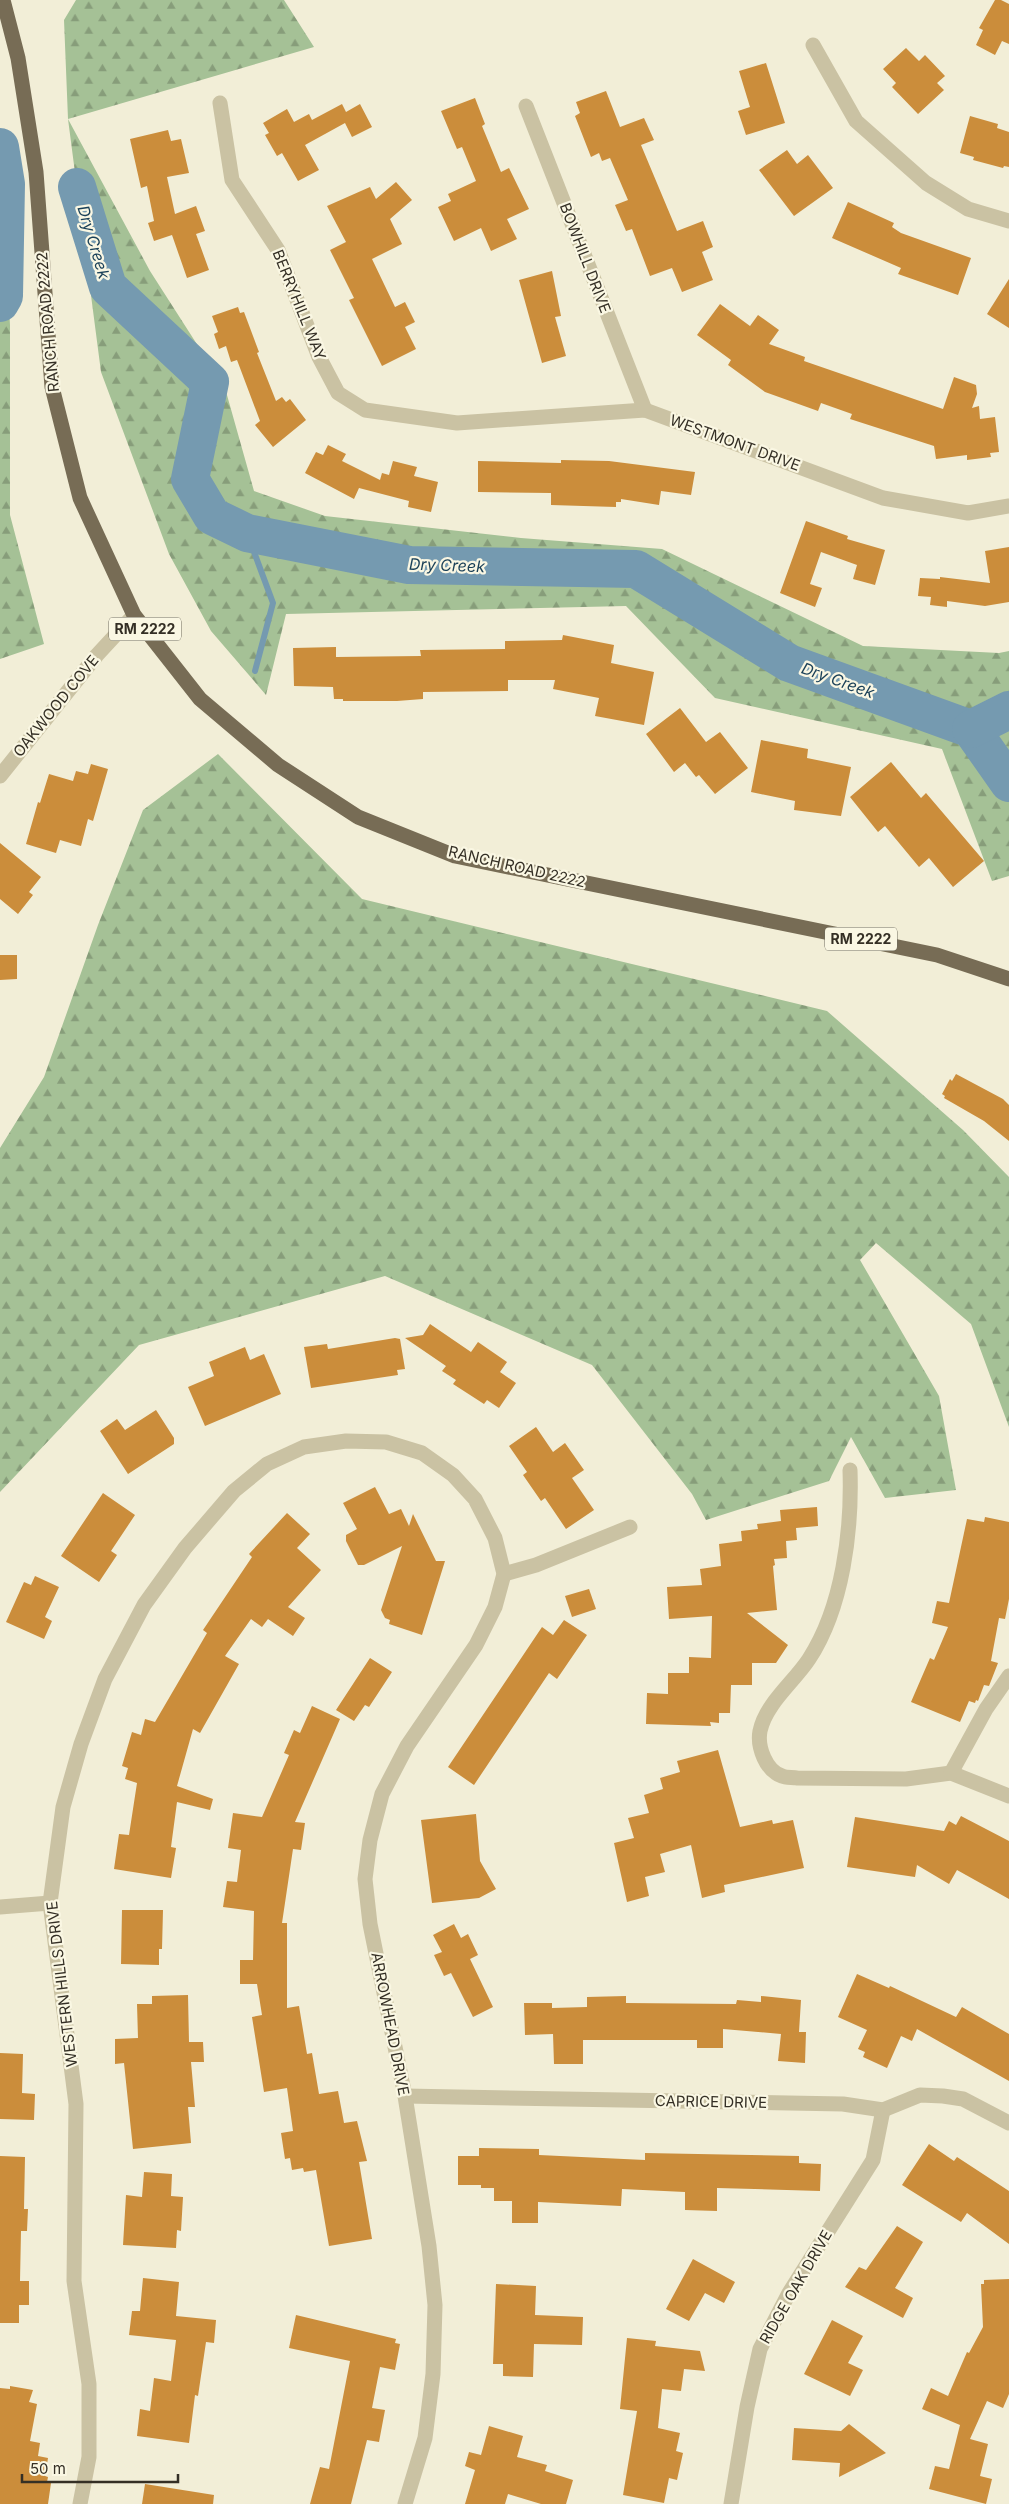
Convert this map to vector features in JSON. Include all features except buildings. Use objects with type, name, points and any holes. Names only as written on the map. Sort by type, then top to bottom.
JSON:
[{"type":"main road","name":"RANCH ROAD 2222","points":[[3,0],[18,58],[36,172],[52,387],[80,498],[134,615],[200,699],[278,765],[358,817],[455,856],[937,955],[1009,979]]},
{"type":"street","points":[[813,45],[856,121],[926,182],[968,209],[1009,221]]},
{"type":"street","name":"BERRYHILL WAY","points":[[220,103],[232,180],[278,250],[319,357],[338,393],[365,410],[456,423]]},
{"type":"street","name":"BOWHILL DRIVE","points":[[526,106],[645,410]]},
{"type":"street","name":"WESTMONT DRIVE","points":[[456,423],[645,410],[884,498],[968,513],[1009,506]]},
{"type":"street","name":"OAKWOOD COVE","points":[[0,776],[97,655],[134,615]]},
{"type":"street","name":"WESTERN HILLS DRIVE","points":[[80,2504],[88,2457],[89,2384],[74,2280],[76,2104],[50,1904],[63,1807],[81,1744],[105,1679],[144,1605],[185,1548],[234,1492],[267,1464],[304,1447],[346,1441],[386,1442],[422,1453],[453,1475],[474,1499],[495,1538],[504,1574]]},
{"type":"street","points":[[850,1470],[851,1500],[848,1535],[831,1609],[826,1625],[809,1659],[771,1708],[760,1731],[760,1747],[767,1764],[781,1776],[906,1779],[951,1773],[1009,1796]]},
{"type":"street","points":[[504,1574],[536,1566],[630,1527]]},
{"type":"street","name":"ARROWHEAD DRIVE","points":[[405,2504],[425,2438],[433,2374],[435,2305],[429,2246],[405,2096],[370,1924],[365,1880],[370,1840],[382,1794],[407,1746],[476,1645],[495,1608],[504,1574]]},
{"type":"street","points":[[951,1773],[986,1709],[1009,1676]]},
{"type":"street","points":[[0,1907],[50,1904]]},
{"type":"street","name":"CAPRICE DRIVE","points":[[405,2096],[843,2104],[883,2110],[920,2096],[943,2096],[963,2099],[1009,2123]]},
{"type":"street","name":"RIDGE OAK DRIVE","points":[[731,2504],[747,2407],[760,2349],[789,2293],[873,2160],[883,2110]]},
{"type":"green space","points":[[76,0],[284,0],[314,47],[68,119],[64,20]]},
{"type":"green space","points":[[68,119],[150,271],[225,388],[254,491],[325,516],[521,538],[662,549],[863,646],[999,653],[1009,651],[1009,876],[992,881],[942,749],[715,698],[626,606],[286,614],[266,695],[211,631],[169,554],[101,372]]},
{"type":"green space","points":[[0,145],[10,325],[10,515],[44,644],[0,659]]},
{"type":"green space","points":[[218,754],[362,899],[827,1011],[963,1130],[1009,1177],[1009,1427],[971,1324],[876,1243],[860,1260],[939,1396],[956,1490],[885,1498],[851,1437],[829,1481],[706,1520],[692,1494],[592,1365],[385,1276],[139,1345],[0,1492],[0,1148],[44,1077],[98,925],[143,810]]},
{"type":"waterway","points":[[0,147],[6,184],[4,296],[0,303]]},
{"type":"waterway","name":"Dry Creek","points":[[77,187],[108,287],[210,382],[190,479],[212,516],[247,533],[409,565],[636,569],[789,663],[971,729],[1009,783]]},
{"type":"waterway","points":[[247,533],[273,603],[255,671]]},
{"type":"waterway","points":[[971,729],[1009,710]]}]
